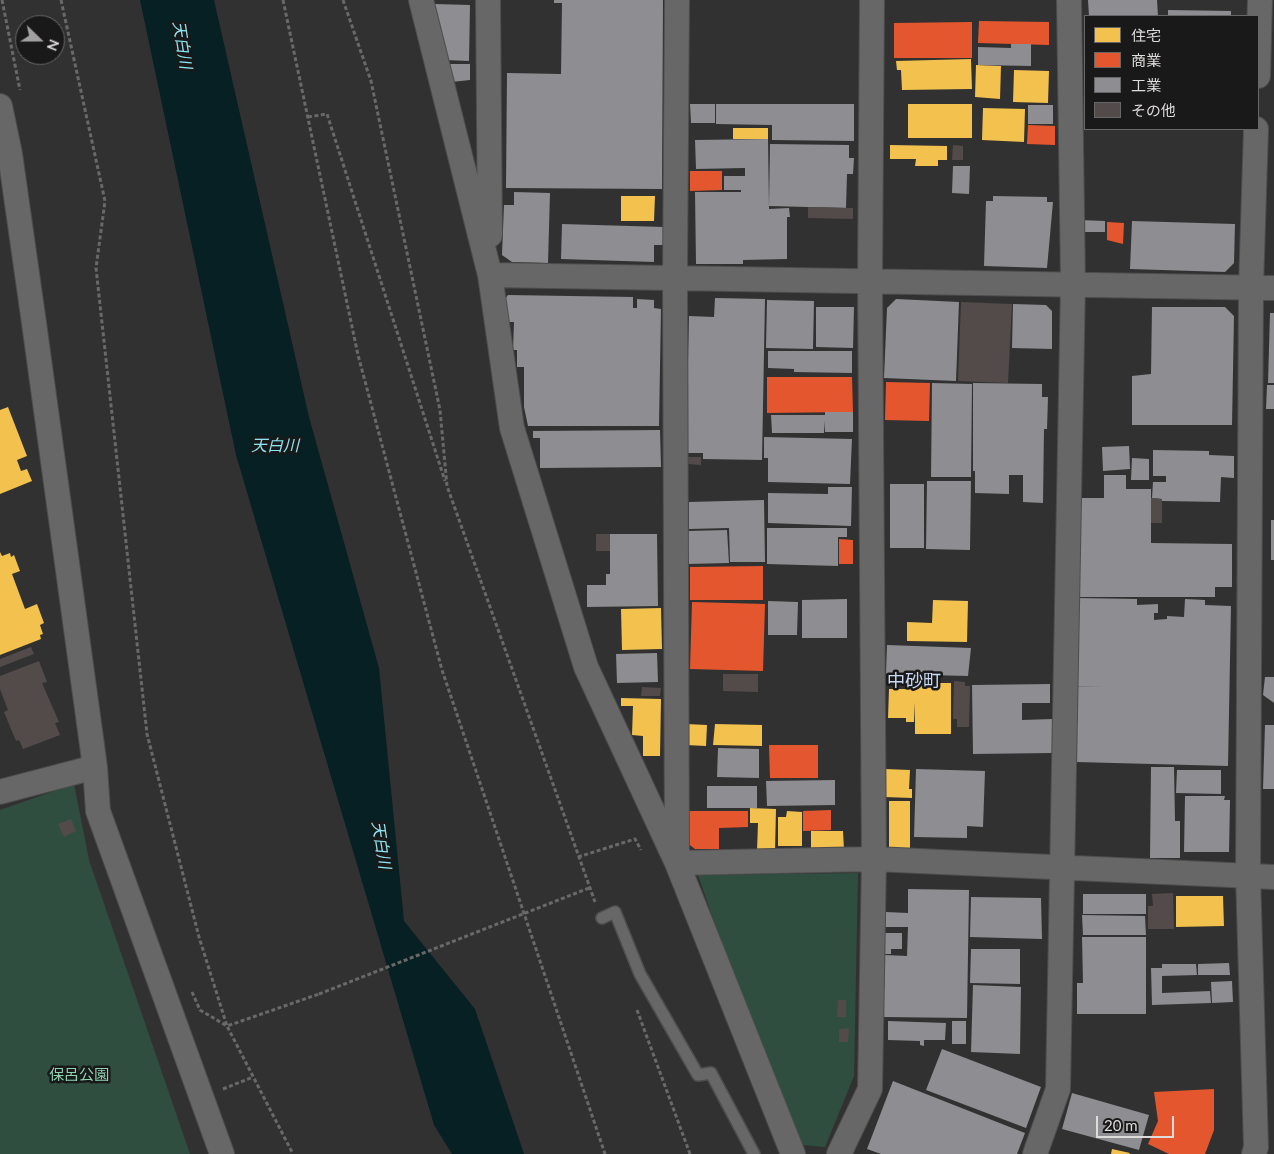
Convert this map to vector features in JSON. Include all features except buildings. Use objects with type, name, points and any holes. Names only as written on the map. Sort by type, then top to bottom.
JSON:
[{"type":"street","points":[[421,0],[490,274],[512,428],[586,667],[677,863],[793,1154]]},
{"type":"street","points":[[488,0],[490,274]]},
{"type":"street","points":[[677,863],[675,277],[678,0]]},
{"type":"street","points":[[839,1154],[870,1088],[874,859],[870,280],[872,0]]},
{"type":"street","points":[[1035,1154],[1058,1089],[1073,283],[1069,0]]},
{"type":"street","points":[[1259,38],[1260,0]]},
{"type":"street","points":[[0,106],[5,156],[95,767],[98,811],[222,1154]]},
{"type":"street","points":[[1256,130],[1263,288],[1248,875],[1261,1151]]},
{"type":"street","points":[[490,274],[1073,283],[1263,288]]},
{"type":"street","points":[[0,792],[95,767]]},
{"type":"street","points":[[677,863],[874,859],[1274,877]]},
{"type":"lane","points":[[602,918],[615,912],[640,974],[698,1075],[711,1073],[754,1154]]},
{"type":"path","points":[[62,0],[105,201],[96,268],[147,734],[199,937],[227,1026],[293,1154]]},
{"type":"path","points":[[283,0],[358,355],[442,670],[605,1154]]},
{"type":"path","points":[[343,0],[371,81],[440,410],[447,486]]},
{"type":"path","points":[[308,117],[327,114],[447,486],[589,888],[602,918]]},
{"type":"path","points":[[578,857],[635,840],[644,854]]},
{"type":"path","points":[[189,984],[200,1010],[227,1026],[319,994],[589,888]]},
{"type":"path","points":[[637,1009],[690,1154]]},
{"type":"path","points":[[202,1097],[253,1077]]},
{"type":"green space","name":"保呂公園","points":[[74,784],[89,860],[190,1154],[0,1154],[0,810]]},
{"type":"green space","points":[[858,873],[854,1076],[825,1147],[803,1145],[762,1059],[698,875]]},
{"type":"water","name":"天白川","points":[[140,0],[214,0],[309,417],[379,668],[404,921],[475,1009],[524,1154],[452,1154],[434,1125],[236,455]]},
{"type":"district","name":"中砂町","points":[[914,681]]}]
